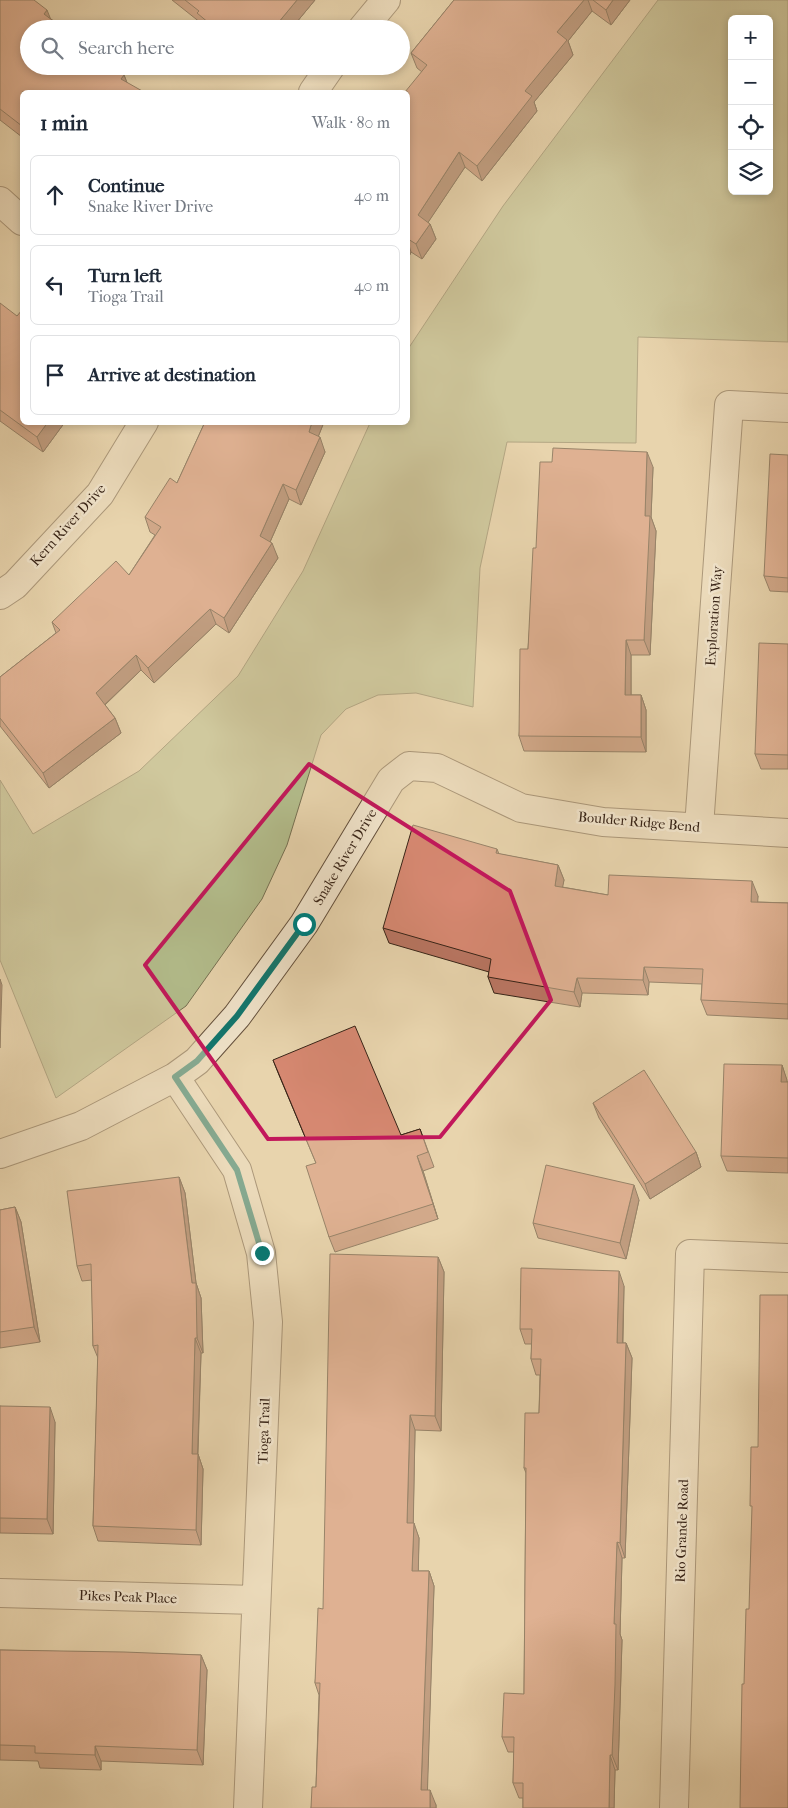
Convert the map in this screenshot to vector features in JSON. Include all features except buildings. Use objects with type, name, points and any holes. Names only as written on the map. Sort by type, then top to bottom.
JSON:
[{"type":"street","points":[[369,20],[386,0]]},
{"type":"street","points":[[314,90],[325,75]]},
{"type":"street","points":[[0,202],[20,219]]},
{"type":"street","name":"Exploration Way","points":[[699,827],[729,405],[788,408]]},
{"type":"street","name":"Kern River Drive","points":[[0,595],[15,585],[100,494],[142,425]]},
{"type":"street","name":"Boulder Ridge Bend","points":[[409,766],[437,768],[521,808],[603,822],[788,833]]},
{"type":"street","name":"Snake River Drive","points":[[0,1154],[81,1126],[175,1077],[197,1061],[237,1016],[304,924],[391,780],[409,766]]},
{"type":"street","name":"Tioga Trail","points":[[175,1077],[237,1170],[262,1253],[268,1322],[248,1808]]},
{"type":"street","name":"Rio Grande Road","points":[[674,1808],[690,1254],[788,1258]]},
{"type":"street","name":"Pikes Peak Place","points":[[0,1593],[256,1600]]},
{"type":"highlighted area","points":[[309,764],[510,891],[551,1000],[440,1137],[268,1139],[145,965]]},
{"type":"green space","points":[[658,0],[788,0],[788,342],[638,337],[636,443],[507,442],[480,568],[473,707],[416,693],[378,695],[346,709],[321,735],[287,845],[262,899],[186,1006],[56,1098],[0,960],[0,780],[33,834],[139,771],[238,676],[303,571],[369,425],[410,425],[410,346],[503,206]]},
{"type":"route","points":[[262,1253],[237,1170],[175,1077],[197,1061],[237,1016],[304,924]]}]
